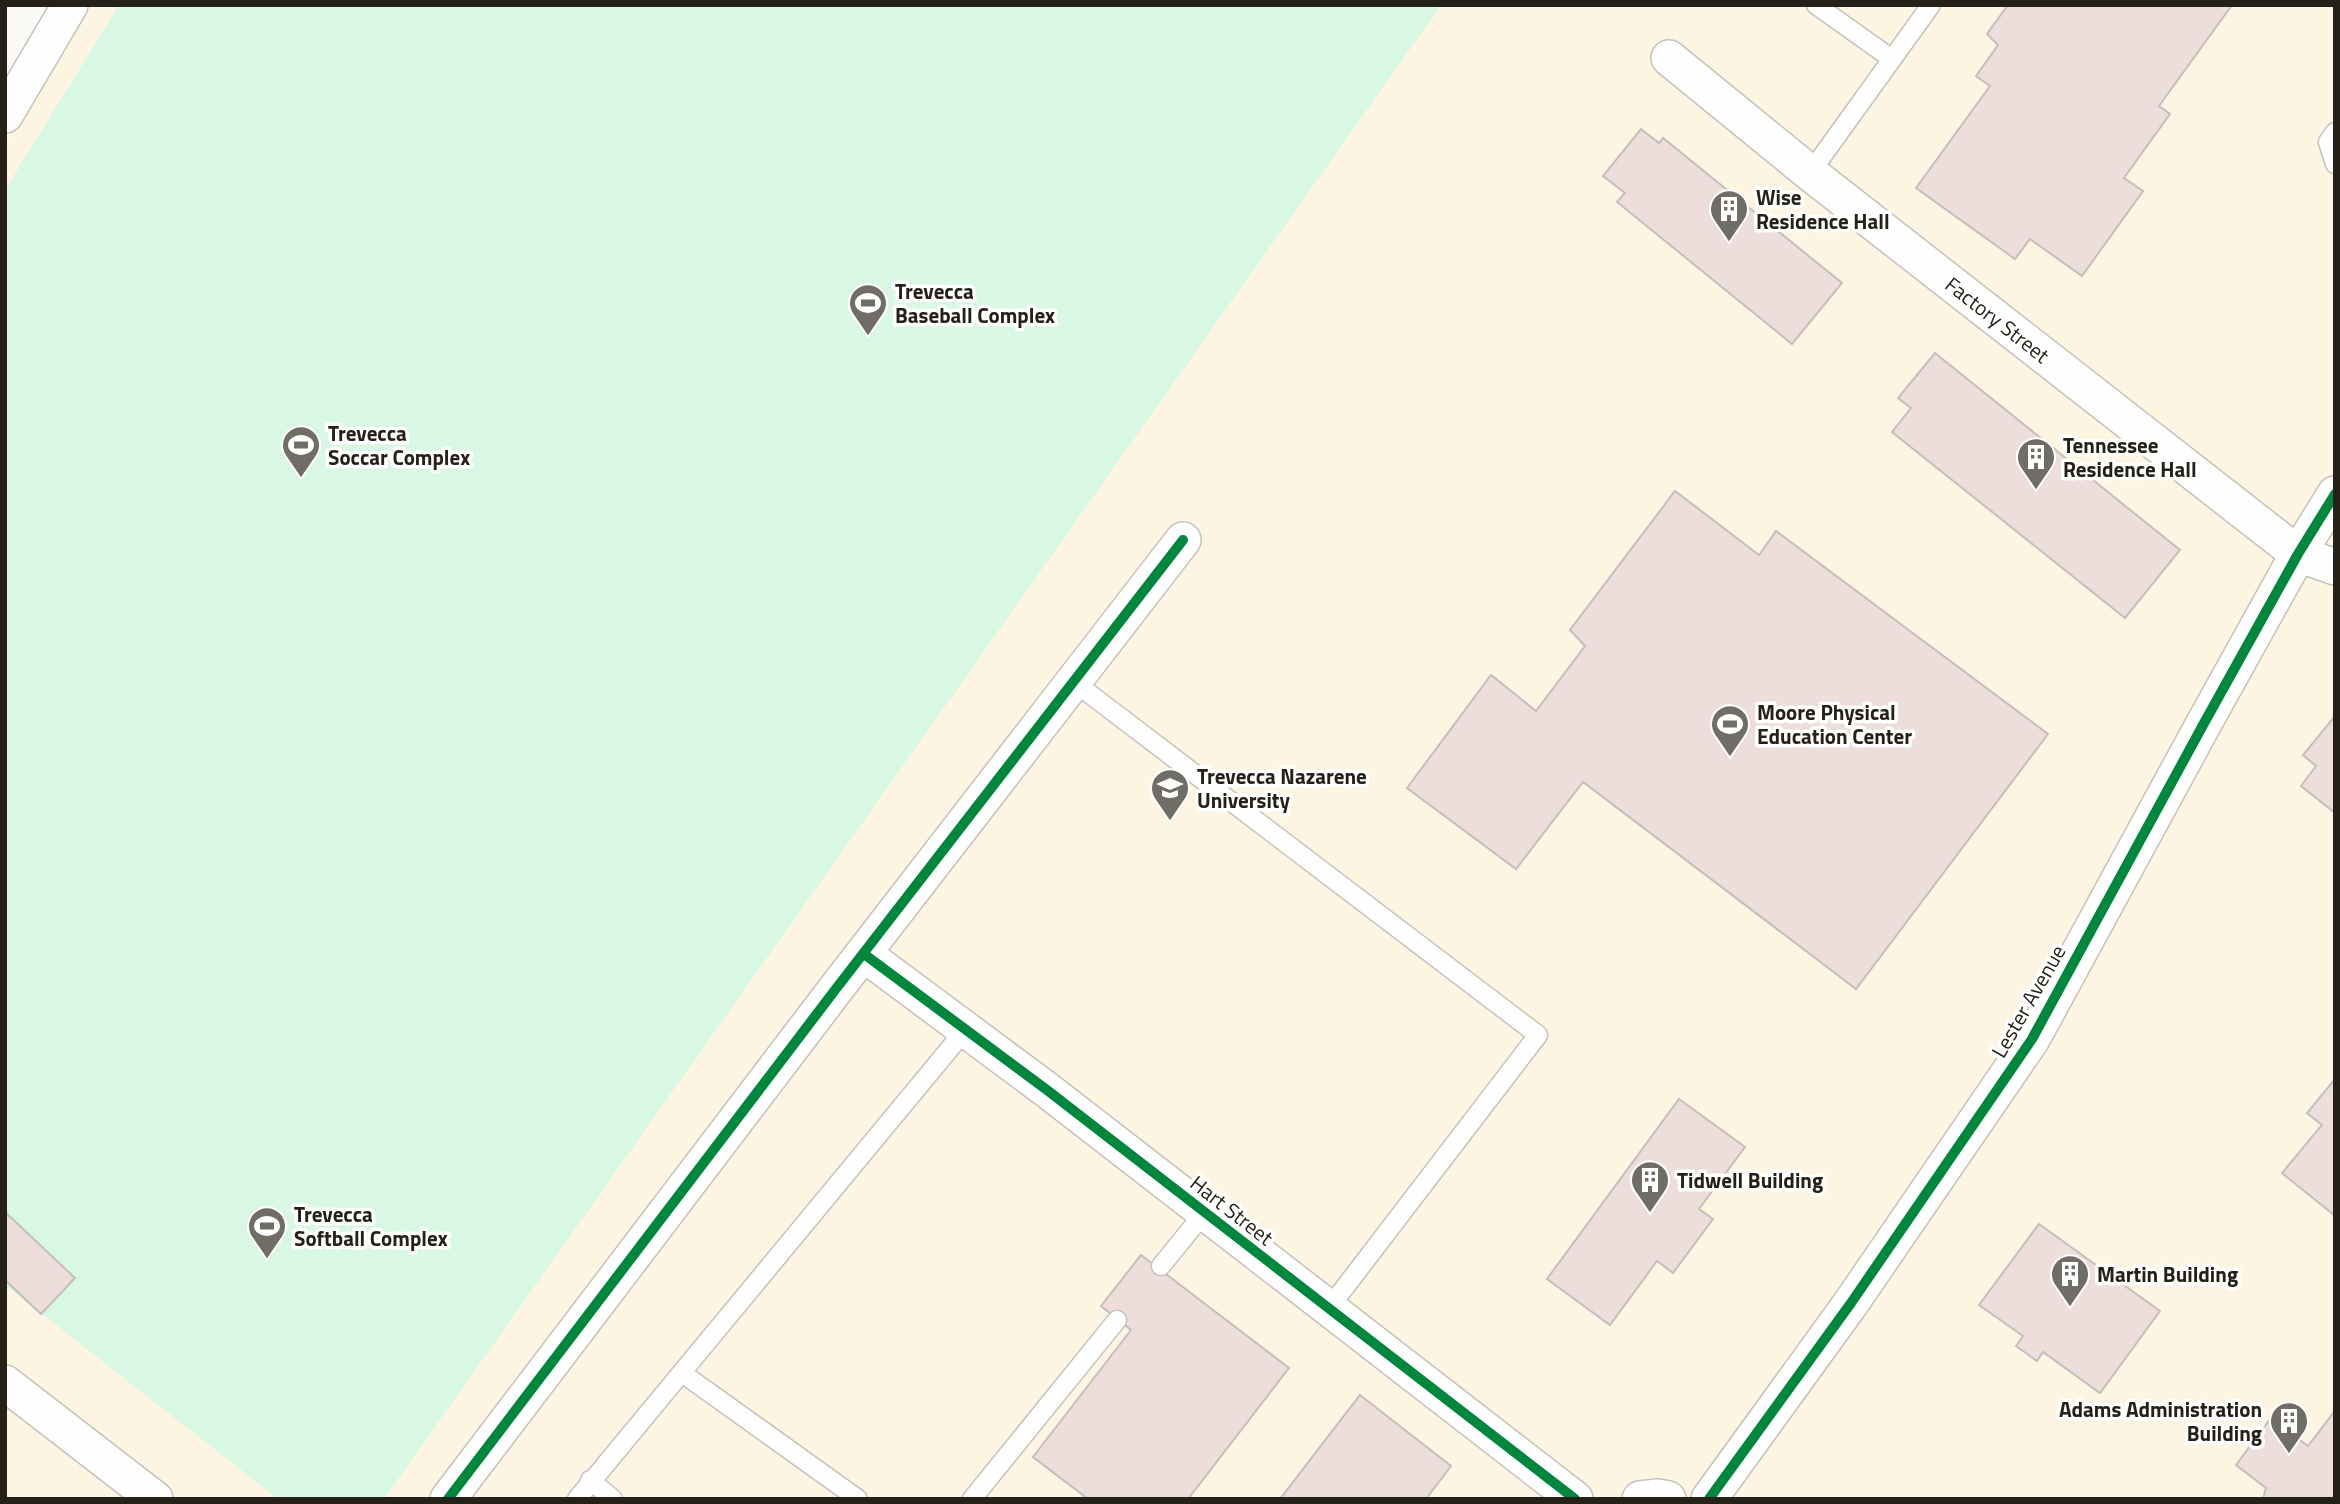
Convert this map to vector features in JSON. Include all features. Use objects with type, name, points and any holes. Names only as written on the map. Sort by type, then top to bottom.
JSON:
[{"type":"street","points":[[5,115],[70,5]]},
{"type":"street","name":"Factory Street","points":[[1670,58],[1810,173],[2298,554],[2335,566]]},
{"type":"street","name":"Lester Avenue","points":[[1709,1499],[1851,1303],[2032,1039],[2298,554],[2335,494]]},
{"type":"street","points":[[448,1499],[1183,540]]},
{"type":"street","name":"Hart Street","points":[[864,954],[1054,1095],[1575,1499]]},
{"type":"street","points":[[5,1383],[155,1499]]},
{"type":"street","points":[[1640,1499],[1668,1499]]},
{"type":"lane","points":[[1816,5],[1892,60]]},
{"type":"lane","points":[[1810,173],[1931,5]]},
{"type":"lane","points":[[2335,132],[2328,142],[2335,164]]},
{"type":"lane","points":[[1074,682],[1538,1035],[1329,1308]]},
{"type":"lane","points":[[577,1499],[966,1029]]},
{"type":"lane","points":[[1161,1266],[1204,1213]]},
{"type":"lane","points":[[972,1499],[1117,1320]]},
{"type":"lane","points":[[682,1373],[858,1499]]},
{"type":"lane","points":[[590,1480],[613,1499]]},
{"type":"shaded area","name":"Trevecca Nazarene University","points":[[90,5],[2335,5],[2335,1499],[5,1499],[5,145]]},
{"type":"green space","points":[[119,5],[1441,5],[384,1499],[278,1499],[5,1285],[5,190]]},
{"type":"building","points":[[2008,5],[2232,5],[2159,106],[2170,114],[2124,178],[2143,191],[2082,276],[2030,239],[2015,259],[1916,188],[1990,86],[1976,76],[1998,45],[1987,34]]},
{"type":"building","name":"Wise Residence Hall","points":[[1641,129],[1659,143],[1663,138],[1842,283],[1792,344],[1617,202],[1625,193],[1603,176]]},
{"type":"building","name":"Tennessee Residence Hall","points":[[1935,353],[2180,550],[2125,618],[1892,432],[1911,408],[1898,398]]},
{"type":"building","name":"Moore Physical Education Center","points":[[1675,491],[1759,555],[1776,531],[2048,734],[1856,989],[1583,782],[1516,869],[1407,788],[1491,675],[1536,711],[1585,646],[1570,630]]},
{"type":"building","points":[[2335,716],[2335,813],[2301,786],[2316,766],[2303,755]]},
{"type":"building","points":[[2335,1079],[2335,1216],[2282,1173],[2322,1125],[2307,1113]]},
{"type":"building","name":"Tidwell Building","points":[[1679,1099],[1745,1147],[1699,1209],[1713,1219],[1673,1273],[1657,1261],[1610,1325],[1547,1279]]},
{"type":"building","points":[[5,1212],[75,1278],[41,1314],[5,1280]]},
{"type":"building","name":"Martin Building","points":[[2039,1224],[2160,1311],[2100,1393],[2043,1352],[2037,1361],[2016,1346],[2023,1336],[1979,1305]]},
{"type":"building","points":[[1141,1255],[1289,1368],[1188,1499],[1088,1499],[1033,1457],[1131,1330],[1101,1306]]},
{"type":"building","points":[[1360,1395],[1451,1466],[1426,1499],[1280,1499]]},
{"type":"building","name":"Adams Administration Building","points":[[2334,1412],[2335,1499],[2263,1499],[2266,1488],[2236,1465],[2271,1418],[2308,1446]]},
{"type":"cycle path","points":[[1709,1499],[1851,1303],[2032,1039],[2298,554],[2335,494]]},
{"type":"cycle path","points":[[448,1499],[835,990],[1183,540]]},
{"type":"cycle path","points":[[864,954],[1047,1090],[1575,1499]]},
{"type":"place","name":"Wise Residence Hall","points":[[1729,243]]},
{"type":"place","name":"Trevecca Baseball Complex","points":[[868,337]]},
{"type":"place","name":"Trevecca Soccar Complex","points":[[301,479]]},
{"type":"place","name":"Tennessee Residence Hall","points":[[2036,491]]},
{"type":"place","name":"Moore Physical Education Center","points":[[1730,758]]},
{"type":"place","name":"Trevecca Nazarene University","points":[[1170,822]]},
{"type":"place","name":"Tidwell Building","points":[[1650,1214]]},
{"type":"place","name":"Trevecca Softball Complex","points":[[267,1260]]},
{"type":"place","name":"Martin Building","points":[[2070,1308]]},
{"type":"place","name":"Adams Administration Building","points":[[2289,1455]]}]
